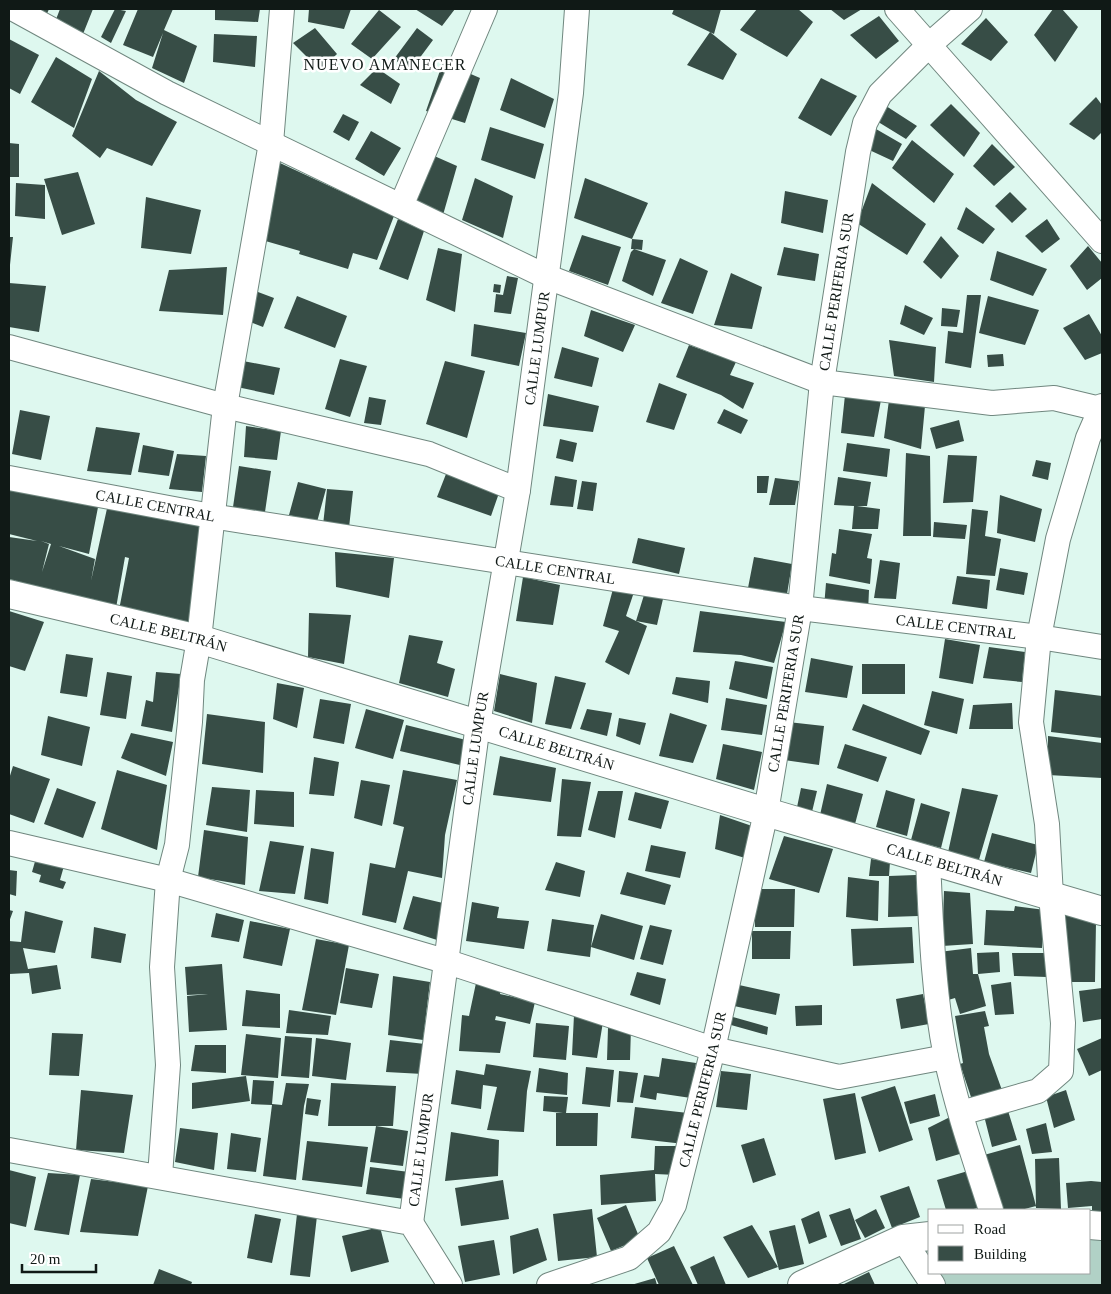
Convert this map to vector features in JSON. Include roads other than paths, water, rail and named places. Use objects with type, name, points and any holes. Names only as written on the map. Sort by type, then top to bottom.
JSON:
[{"type":"main road","name":"CALLE BELTRÁN","points":[[9,594],[199,639],[766,812],[1102,911]]},
{"type":"main road","points":[[802,1285],[903,1239],[928,1236]]},
{"type":"street","points":[[14,9],[167,93],[545,276],[822,382],[992,402],[1054,398],[1101,408],[1088,438],[1058,539],[1040,637],[1031,722],[1047,824],[1051,896],[1063,1023],[1061,1071],[1038,1090],[960,1113]]},
{"type":"street","points":[[160,1176],[168,1065],[162,967],[168,880],[177,845],[190,722],[192,680],[199,639],[211,516],[225,406],[271,143],[282,9]]},
{"type":"street","points":[[401,206],[485,9]]},
{"type":"street","name":"CALLE LUMPUR","points":[[411,1223],[448,962],[478,724],[518,490],[545,276],[571,93],[577,9]]},
{"type":"street","points":[[897,9],[1102,241]]},
{"type":"street","name":"CALLE PERIFERIA SUR","points":[[549,1285],[629,1258],[659,1232],[674,1205],[713,1049],[766,812],[800,608],[822,382],[858,152],[865,123],[880,94],[929,45],[970,9]]},
{"type":"street","points":[[9,347],[225,406],[429,454],[518,490]]},
{"type":"street","name":"CALLE CENTRAL","points":[[9,478],[211,516],[800,608],[1040,637],[1102,647]]},
{"type":"street","points":[[9,843],[168,880],[448,962],[713,1049],[839,1077],[946,1056]]},
{"type":"street","points":[[928,860],[933,966],[946,1056],[960,1113],[991,1209]]},
{"type":"street","points":[[9,1150],[411,1223],[450,1285]]},
{"type":"street","points":[[903,1239],[933,1285]]},
{"type":"district","name":"NUEVO AMANECER","points":[[385,64]]}]
